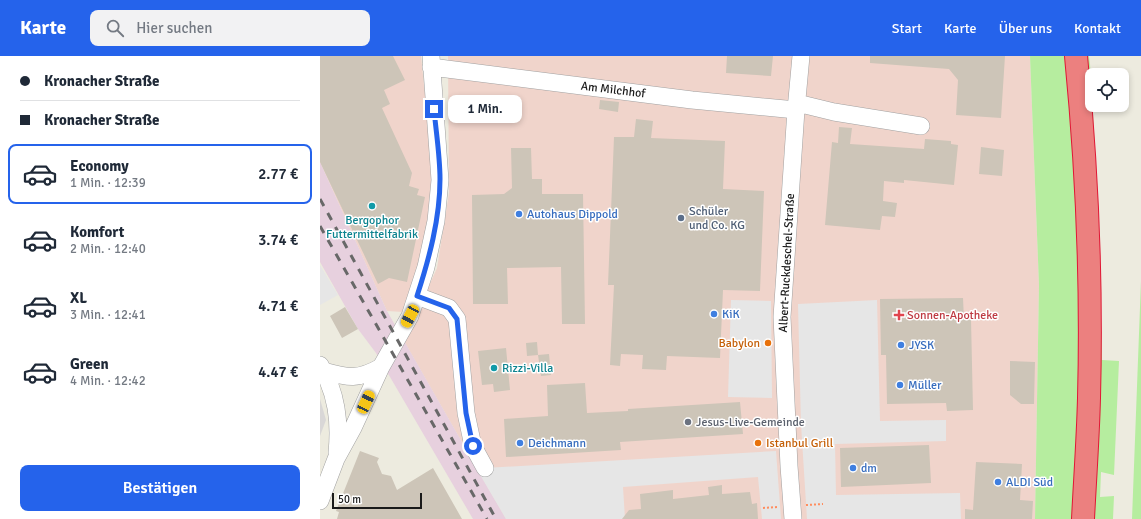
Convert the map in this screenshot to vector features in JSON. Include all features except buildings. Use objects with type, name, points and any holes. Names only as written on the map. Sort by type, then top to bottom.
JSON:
[{"type":"highway","points":[[1076,56],[1086,202],[1089,279],[1089,398],[1083,519]]},
{"type":"street","name":"Albert-Ruckdeschel-Straße","points":[[793,519],[782,317],[796,106],[802,56]]},
{"type":"street","name":"Am Milchhof","points":[[431,61],[692,100],[796,106],[921,126]]},
{"type":"street","points":[[320,500],[336,459],[353,428],[381,367],[410,316],[426,267],[436,221],[440,180],[431,61]]},
{"type":"street","points":[[417,296],[449,308],[457,319],[466,413],[473,446],[485,468]]},
{"type":"street","points":[[322,368],[351,378],[360,377],[381,367]]},
{"type":"street","points":[[322,368],[333,393],[338,420],[336,459]]},
{"type":"shaded area","points":[[320,56],[421,56],[433,171],[425,250],[403,312],[387,311],[320,162]]},
{"type":"shaded area","points":[[448,56],[1030,56],[1039,285],[1035,519],[506,519],[404,341],[437,268],[449,193]]},
{"type":"shaded area","points":[[320,162],[387,311],[506,519],[473,519],[376,353],[358,329],[320,262]]},
{"type":"shaded area","points":[[320,265],[338,295],[320,305]]},
{"type":"shaded area","points":[[731,300],[771,301],[772,398],[728,397]]},
{"type":"shaded area","points":[[877,300],[880,421],[946,420],[946,441],[835,444],[836,495],[960,493],[961,519],[807,519],[801,424],[798,304]]},
{"type":"shaded area","points":[[320,399],[326,420],[320,436]]},
{"type":"shaded area","points":[[776,451],[781,519],[762,519],[758,477],[623,487],[625,519],[506,519],[479,473],[485,468]]},
{"type":"green space","points":[[1030,56],[1068,56],[1072,100],[1081,310],[1076,519],[1035,519],[1039,285]]},
{"type":"green space","points":[[1083,56],[1089,56],[1090,64],[1090,68],[1085,68],[1085,112],[1093,112],[1098,199],[1102,360],[1119,361],[1114,475],[1101,472],[1100,497],[1114,496],[1113,519],[1091,519]]},
{"type":"green space","points":[[1141,281],[1141,519],[1132,519],[1140,307]]},
{"type":"railway","points":[[320,199],[496,519]]},
{"type":"railway","points":[[320,226],[487,519]]},
{"type":"place","name":"Bergophor Futtermittelfabrik","points":[[372,206]]},
{"type":"place","name":"Autohaus Dippold","points":[[519,214]]},
{"type":"place","name":"Schüler und Co. KG","points":[[681,218]]},
{"type":"place","name":"KiK","points":[[714,314]]},
{"type":"place","name":"Sonnen-Apotheke","points":[[899,315]]},
{"type":"place","name":"Babylon","points":[[768,343]]},
{"type":"place","name":"JYSK","points":[[901,345]]},
{"type":"place","name":"Rizzi-Villa","points":[[494,368]]},
{"type":"place","name":"Müller","points":[[900,385]]},
{"type":"place","name":"Jesus-Live-Gemeinde","points":[[688,422]]},
{"type":"place","name":"Deichmann","points":[[520,443]]},
{"type":"place","name":"Istanbul Grill","points":[[758,443]]},
{"type":"place","name":"dm","points":[[853,468]]},
{"type":"place","name":"ALDI Süd","points":[[998,482]]},
{"type":"route","points":[[434,109],[440,180],[436,221],[426,267],[417,296],[449,308],[457,319],[466,413],[473,446]]}]
